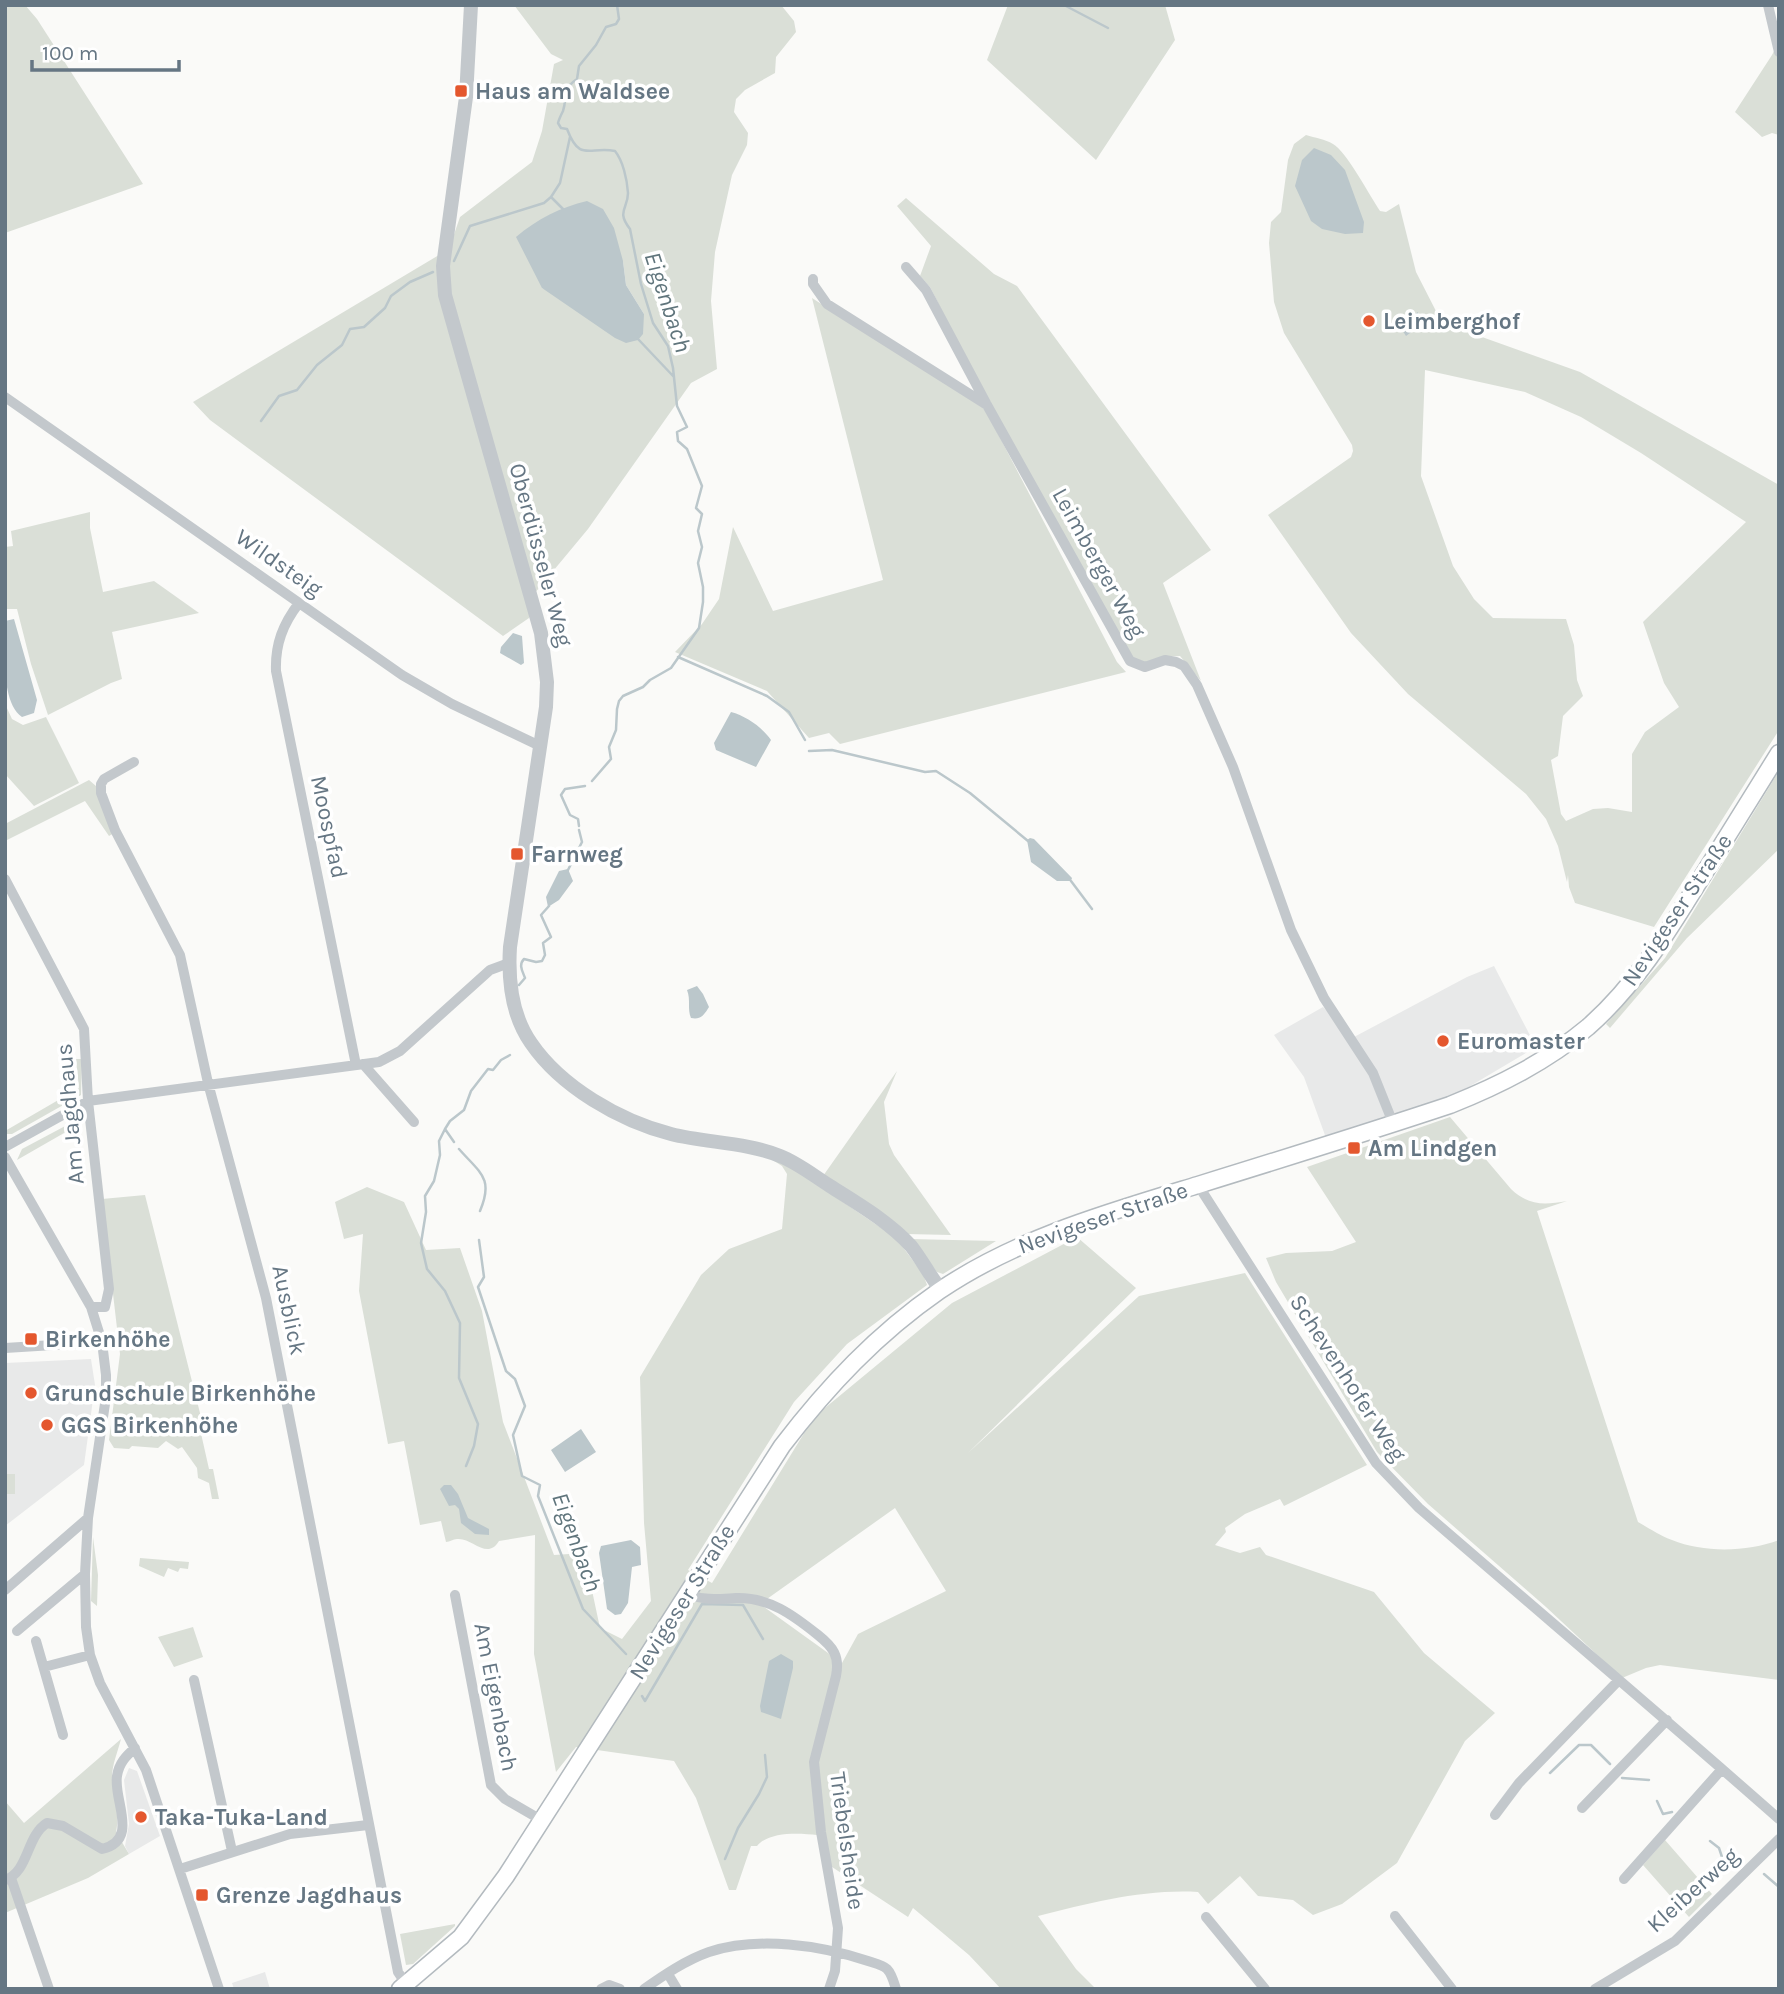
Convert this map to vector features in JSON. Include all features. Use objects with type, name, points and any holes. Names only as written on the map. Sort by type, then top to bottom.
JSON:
[{"type":"main road","name":"Nevigeser Straße","points":[[403,1986],[465,1932],[543,1821],[782,1446],[812,1407],[869,1347],[941,1290],[1012,1250],[1080,1222],[1393,1123],[1496,1087],[1543,1060],[1608,1008],[1651,957],[1779,753]]},
{"type":"street","name":"Oberdüsseler Weg","points":[[471,5],[466,97],[443,266],[446,295],[541,633],[547,682],[509,963],[515,1008],[523,1030],[551,1067],[566,1080],[597,1102],[635,1122],[669,1134],[760,1150],[789,1160],[890,1227],[916,1253],[941,1290]]},
{"type":"street","points":[[1768,5],[1779,52]]},
{"type":"street","points":[[905,267],[926,290],[987,405]]},
{"type":"street","name":"Leimberger Weg","points":[[813,279],[813,284],[827,304],[987,405],[1130,661],[1145,667],[1165,660],[1184,666],[1197,685],[1233,767],[1291,930],[1324,998],[1373,1073],[1393,1123]]},
{"type":"street","name":"Wildsteig","points":[[5,397],[402,675],[452,704],[540,747]]},
{"type":"street","name":"Moospfad","points":[[299,603],[288,617],[281,634],[276,671],[360,1064]]},
{"type":"street","name":"Ausblick","points":[[134,762],[104,779],[101,793],[115,830],[180,955],[208,1083],[267,1298],[368,1825],[403,1986]]},
{"type":"street","name":"Am Jagdhaus","points":[[5,879],[84,1029],[88,1101],[108,1289],[105,1307],[92,1311]]},
{"type":"street","points":[[5,1147],[88,1101],[379,1062],[400,1051],[490,970],[509,963]]},
{"type":"street","points":[[360,1064],[414,1122]]},
{"type":"street","points":[[5,1157],[92,1311],[102,1342],[106,1375],[105,1411],[89,1518],[85,1574],[86,1627],[90,1655],[100,1682],[146,1770],[219,1989]]},
{"type":"street","name":"Schevenhofer Weg","points":[[1198,1185],[1353,1428],[1389,1478],[1419,1508],[1779,1819]]},
{"type":"street","points":[[5,1348],[102,1342]]},
{"type":"street","points":[[5,1590],[89,1518]]},
{"type":"street","points":[[17,1631],[85,1574]]},
{"type":"street","name":"Triebelsheide","points":[[688,1594],[707,1600],[744,1599],[778,1606],[808,1627],[835,1652],[836,1676],[814,1762],[821,1832],[838,1928],[835,1971],[829,1989]]},
{"type":"street","name":"Am Eigenbach","points":[[456,1595],[491,1785],[505,1799],[543,1821]]},
{"type":"street","points":[[36,1641],[63,1735]]},
{"type":"street","points":[[44,1667],[90,1655]]},
{"type":"street","points":[[194,1680],[232,1851]]},
{"type":"street","points":[[1495,1815],[1519,1783],[1619,1681]]},
{"type":"street","points":[[1582,1808],[1667,1720]]},
{"type":"street","points":[[49,1989],[8,1879],[19,1869],[38,1828],[47,1823],[63,1826],[102,1849],[117,1842],[123,1827],[117,1777],[122,1760],[135,1748]]},
{"type":"street","points":[[1624,1879],[1722,1769]]},
{"type":"street","points":[[180,1869],[290,1835],[368,1825]]},
{"type":"street","name":"Kleiberweg","points":[[1595,1989],[1675,1941],[1779,1839]]},
{"type":"street","points":[[1395,1916],[1452,1989]]},
{"type":"street","points":[[1206,1917],[1265,1989]]},
{"type":"street","points":[[644,1989],[695,1958],[726,1948],[776,1945],[837,1953],[885,1967],[890,1972],[896,1989]]},
{"type":"street","points":[[668,1974],[677,1989]]},
{"type":"street","points":[[601,1989],[609,1985],[620,1989]]},
{"type":"shaded area","points":[[5,5],[25,5],[37,19],[143,184],[5,233]]},
{"type":"shaded area","points":[[514,5],[781,5],[794,21],[796,32],[776,57],[775,73],[745,90],[736,99],[734,112],[748,133],[747,145],[732,175],[715,252],[711,301],[717,369],[691,383],[588,529],[534,594],[529,618],[503,636],[210,420],[193,402],[449,249],[460,217],[532,162],[542,131],[554,64],[563,60],[551,54]],"holes":[[[623,261],[626,285],[644,314],[542,288]]]},
{"type":"shaded area","points":[[1008,5],[1165,5],[1175,40],[1096,160],[987,60]]},
{"type":"shaded area","points":[[1779,41],[1779,135],[1772,133],[1762,137],[1735,112]]},
{"type":"shaded area","points":[[1306,135],[1333,144],[1351,164],[1380,211],[1386,212],[1399,204],[1416,272],[1438,315],[1482,337],[1580,372],[1779,485],[1779,730],[1654,927],[1575,903],[1558,846],[1546,819],[1526,794],[1408,694],[1351,633],[1268,515],[1351,457],[1353,451],[1352,445],[1284,333],[1274,302],[1269,243],[1271,222],[1281,212],[1288,160],[1294,144]],"holes":[[[1425,370],[1525,392],[1581,417],[1746,522],[1643,622],[1664,683],[1679,707],[1645,732],[1632,754],[1632,812],[1608,808],[1593,809],[1566,821],[1561,814],[1551,760],[1558,756],[1563,716],[1583,696],[1577,680],[1574,645],[1566,619],[1493,618],[1474,599],[1453,566],[1421,476]]]},
{"type":"shaded area","points":[[1314,148],[1331,155],[1345,170],[1364,222],[1363,233],[1345,234],[1322,229],[1311,221],[1295,186],[1302,160]]},
{"type":"shaded area","points":[[906,198],[994,274],[1017,286],[1211,550],[1163,583],[1201,681],[1180,656],[1163,657],[1148,663],[1127,656],[979,384],[930,287],[920,276],[931,246],[897,206]]},
{"type":"shaded area","points":[[587,201],[603,209],[614,228],[626,285],[644,314],[643,334],[638,340],[626,343],[615,338],[542,288],[516,237],[550,215]]},
{"type":"shaded area","points":[[812,298],[985,409],[1117,662],[1126,672],[840,744],[829,733],[809,738],[767,691],[675,652],[702,624],[719,599],[733,527],[773,611],[883,580]]},
{"type":"shaded area","points":[[1418,312],[1418,327],[1406,336],[1399,325]]},
{"type":"shaded area","points":[[90,512],[90,528],[103,592],[154,581],[199,613],[112,632],[122,679],[48,715],[17,609],[5,609],[5,547],[13,546],[11,531]]},
{"type":"shaded area","points":[[14,619],[37,700],[34,713],[22,717],[10,699],[5,673],[5,621]]},
{"type":"shaded area","points":[[513,633],[522,636],[524,663],[521,665],[500,653],[501,647]]},
{"type":"shaded area","points":[[5,704],[12,719],[23,725],[46,717],[79,783],[34,806],[5,774]]},
{"type":"shaded area","points":[[731,712],[753,723],[771,740],[756,767],[716,750],[714,743]]},
{"type":"shaded area","points":[[1779,771],[1779,849],[1687,938],[1610,1028],[1606,1024],[1665,958]]},
{"type":"shaded area","points":[[89,780],[96,786],[114,833],[109,836],[85,801],[5,841],[5,824]]},
{"type":"shaded area","points":[[1030,838],[1072,878],[1071,881],[1057,881],[1031,862],[1027,840]]},
{"type":"shaded area","points":[[568,869],[573,881],[559,900],[548,907],[546,897],[559,871]]},
{"type":"shaded area","points":[[1494,966],[1536,1047],[1450,1098],[1326,1138],[1304,1077],[1274,1035],[1323,1007],[1354,1037],[1467,977]]},
{"type":"shaded area","points":[[697,986],[709,1007],[702,1016],[691,1018],[687,990]]},
{"type":"shaded area","points":[[76,1059],[82,1059],[81,1095],[12,1134],[5,1134],[5,1131],[79,1088]]},
{"type":"shaded area","points":[[897,1071],[884,1102],[889,1144],[951,1235],[906,1234],[823,1176]]},
{"type":"shaded area","points":[[84,1116],[85,1121],[17,1160],[22,1149]]},
{"type":"shaded area","points":[[1450,1117],[1518,1195],[1537,1203],[1567,1201],[1537,1211],[1638,1522],[1684,1544],[1711,1549],[1740,1549],[1779,1540],[1779,1680],[1660,1665],[1622,1678],[1546,1607],[1428,1504],[1377,1452],[1276,1282],[1266,1258],[1286,1253],[1332,1251],[1356,1242],[1307,1167]]},
{"type":"shaded area","points":[[771,1159],[784,1162],[896,1238],[923,1274],[927,1285],[847,1344],[794,1402],[688,1570],[712,1583],[814,1417],[952,1303],[1077,1237],[1136,1288],[968,1453],[1139,1296],[1245,1273],[1367,1465],[1284,1506],[1280,1499],[1245,1514],[1225,1528],[1226,1532],[1215,1545],[1240,1553],[1260,1547],[1266,1555],[1374,1592],[1424,1653],[1495,1713],[1465,1741],[1397,1863],[1342,1904],[1313,1915],[1293,1900],[1258,1896],[1240,1876],[1208,1904],[1198,1892],[1157,1893],[1117,1898],[1038,1916],[1076,1969],[1096,1989],[1001,1989],[969,1955],[913,1908],[908,1917],[829,1865],[817,1835],[777,1835],[757,1846],[751,1846],[736,1890],[729,1890],[696,1798],[674,1761],[576,1747],[556,1772],[534,1654],[535,1535],[499,1541],[494,1547],[484,1549],[463,1539],[446,1542],[441,1521],[420,1525],[404,1441],[388,1444],[359,1291],[363,1234],[344,1239],[335,1202],[367,1187],[404,1202],[426,1250],[460,1248],[482,1311],[503,1422],[554,1555],[584,1553],[600,1628],[622,1639],[651,1601],[644,1523],[640,1377],[701,1275],[729,1249],[782,1229],[787,1174],[782,1166]],"holes":[[[895,1508],[946,1591],[858,1634],[842,1663],[760,1604]]]},
{"type":"shaded area","points":[[145,1195],[201,1417],[200,1429],[209,1469],[213,1469],[219,1499],[212,1499],[209,1483],[198,1478],[197,1468],[182,1447],[178,1449],[166,1441],[158,1448],[114,1448],[109,1440],[120,1354],[102,1199]]},
{"type":"shaded area","points":[[910,1239],[996,1241],[943,1274],[937,1272]]},
{"type":"shaded area","name":"GGS Birkenhöhe","points":[[91,1359],[95,1385],[84,1465],[5,1526],[5,1363]]},
{"type":"shaded area","points":[[581,1429],[596,1452],[565,1472],[551,1450]]},
{"type":"shaded area","points":[[5,1474],[15,1474],[15,1494],[5,1494]]},
{"type":"shaded area","points":[[444,1485],[451,1485],[458,1494],[468,1518],[489,1529],[489,1535],[475,1534],[461,1523],[459,1509],[455,1505],[449,1506],[440,1489]]},
{"type":"shaded area","points":[[93,1537],[98,1575],[97,1606],[91,1601]]},
{"type":"shaded area","points":[[631,1540],[640,1547],[641,1565],[632,1567],[628,1603],[621,1614],[615,1615],[607,1609],[599,1553],[601,1546]]},
{"type":"shaded area","points":[[140,1558],[189,1562],[188,1569],[180,1568],[178,1572],[168,1568],[164,1577],[139,1566]]},
{"type":"shaded area","points":[[193,1627],[203,1657],[174,1667],[158,1637]]},
{"type":"shaded area","points":[[781,1654],[793,1661],[793,1668],[781,1719],[761,1712],[760,1706],[769,1661]]},
{"type":"shaded area","points":[[121,1739],[112,1777],[117,1812],[116,1832],[129,1854],[88,1878],[5,1913],[5,1801],[24,1823]]},
{"type":"shaded area","name":"Taka-Tuka-Land","points":[[129,1768],[137,1771],[160,1836],[129,1854],[125,1846],[129,1824],[124,1780]]},
{"type":"shaded area","points":[[1665,1840],[1712,1894],[1689,1917],[1643,1865]]},
{"type":"shaded area","points":[[455,1924],[413,1964],[406,1965],[400,1934]]},
{"type":"shaded area","points":[[265,1972],[270,1989],[234,1989],[232,1983]]},
{"type":"waterway","name":"Eigenbach","points":[[592,781],[611,759],[609,747],[616,730],[619,701],[671,668],[699,628],[703,602],[698,563],[702,547],[698,531],[702,514],[696,508],[702,486],[687,449],[678,441],[677,432],[687,427],[677,406],[668,346],[653,323],[641,284],[630,229],[623,214],[628,198],[624,170],[615,151],[581,150],[567,129],[561,128],[558,123],[566,91],[577,79],[579,66],[606,27],[616,24],[619,19],[617,5]]},
{"type":"waterway","points":[[1064,5],[1108,28]]},
{"type":"waterway","points":[[563,209],[551,197],[560,183],[570,137]]},
{"type":"waterway","points":[[454,261],[470,226],[544,203],[551,197]]},
{"type":"waterway","points":[[261,421],[279,396],[297,390],[317,365],[342,345],[350,329],[364,327],[385,308],[391,296],[410,282],[433,272]]},
{"type":"waterway","points":[[638,339],[674,377]]},
{"type":"waterway","points":[[678,657],[767,696],[789,712],[805,740]]},
{"type":"waterway","points":[[809,751],[832,750],[925,772],[936,771],[970,793],[1028,841]]},
{"type":"waterway","name":"Eigenbach","points":[[579,826],[578,819],[570,815],[561,795],[565,789],[585,786]]},
{"type":"waterway","name":"Eigenbach","points":[[567,872],[582,842],[579,830]]},
{"type":"waterway","points":[[1071,881],[1092,909]]},
{"type":"waterway","name":"Eigenbach","points":[[519,985],[525,978],[522,961],[542,961],[545,955],[543,943],[551,937],[541,915],[549,906]]},
{"type":"waterway","name":"Eigenbach","points":[[454,1142],[445,1129],[450,1121],[464,1110],[471,1091],[488,1069],[493,1070],[501,1060],[510,1055]]},
{"type":"waterway","points":[[445,1129],[439,1141],[440,1155],[434,1181],[425,1196],[426,1212],[421,1243],[427,1269],[445,1291],[460,1323],[459,1378],[478,1424],[474,1446],[466,1466]]},
{"type":"waterway","name":"Eigenbach","points":[[459,1149],[483,1177],[486,1191],[480,1211]]},
{"type":"waterway","name":"Eigenbach","points":[[479,1240],[484,1277],[478,1287],[506,1371],[515,1379],[525,1406],[513,1435],[522,1476],[540,1485],[538,1496],[583,1609],[626,1654]]},
{"type":"waterway","name":"Eigenbach","points":[[642,1696],[645,1701],[702,1604],[743,1605],[763,1639]]},
{"type":"waterway","points":[[1550,1773],[1579,1745],[1591,1745],[1610,1764]]},
{"type":"waterway","name":"Eigenbach","points":[[725,1859],[738,1828],[767,1777],[765,1755]]},
{"type":"waterway","points":[[1622,1778],[1649,1780]]},
{"type":"waterway","points":[[1657,1801],[1663,1814],[1672,1812]]},
{"type":"waterway","points":[[1710,1841],[1719,1848],[1723,1860],[1737,1868]]},
{"type":"waterway","points":[[1764,1874],[1779,1887]]},
{"type":"place","name":"Haus am Waldsee","points":[[461,91]]},
{"type":"place","name":"Leimberghof","points":[[1369,321]]},
{"type":"place","name":"Farnweg","points":[[517,854]]},
{"type":"place","name":"Euromaster","points":[[1443,1041]]},
{"type":"place","name":"Am Lindgen","points":[[1354,1148]]},
{"type":"place","name":"Birkenhöhe","points":[[31,1339]]},
{"type":"place","name":"Grundschule Birkenhöhe","points":[[31,1393]]},
{"type":"place","name":"GGS Birkenhöhe","points":[[47,1425]]},
{"type":"place","name":"Taka-Tuka-Land","points":[[141,1817]]},
{"type":"place","name":"Grenze Jagdhaus","points":[[202,1895]]}]
